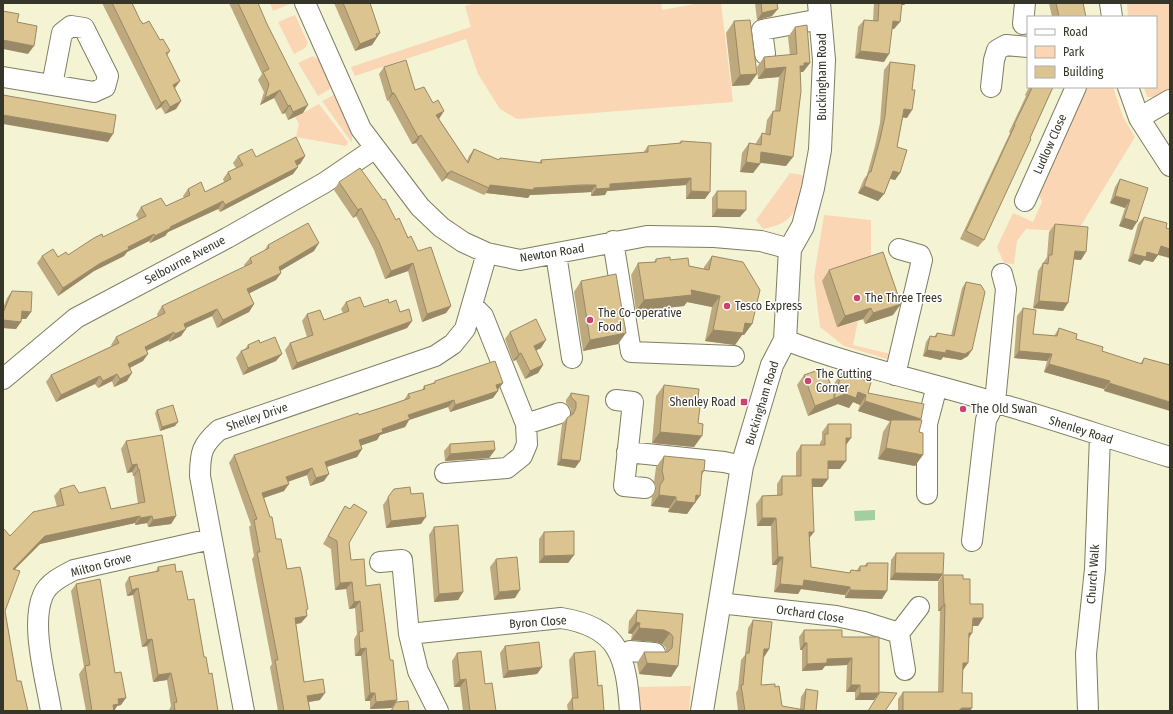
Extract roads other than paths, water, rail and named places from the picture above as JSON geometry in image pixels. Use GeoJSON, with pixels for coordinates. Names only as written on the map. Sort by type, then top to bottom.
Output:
{"type":"FeatureCollection","features":[{"type":"Feature","properties":{"kind":"main road","name":"Buckingham Road"},"geometry":{"type":"LineString","coordinates":[[702,711],[742,466],[772,365],[785,340],[790,249],[803,226],[813,188],[820,150],[824,60],[820,11]]}},
{"type":"Feature","properties":{"kind":"street","name":"Newton Road"},"geometry":{"type":"LineString","coordinates":[[306,3],[348,102],[361,129],[374,149],[420,208],[441,227],[464,242],[487,253],[520,260],[556,254],[613,241],[647,236],[714,237],[761,241],[790,249]]}},
{"type":"Feature","properties":{"kind":"street"},"geometry":{"type":"LineString","coordinates":[[1023,24],[1025,3]]}},
{"type":"Feature","properties":{"kind":"street"},"geometry":{"type":"LineString","coordinates":[[1110,3],[1112,16]]}},
{"type":"Feature","properties":{"kind":"street"},"geometry":{"type":"LineString","coordinates":[[765,54],[762,30],[820,11]]}},
{"type":"Feature","properties":{"kind":"street"},"geometry":{"type":"LineString","coordinates":[[991,87],[994,60],[997,50],[1006,46],[1027,47]]}},
{"type":"Feature","properties":{"kind":"street"},"geometry":{"type":"LineString","coordinates":[[3,77],[52,85]]}},
{"type":"Feature","properties":{"kind":"street","name":"Ludlow Close"},"geometry":{"type":"LineString","coordinates":[[1025,201],[1076,88]]}},
{"type":"Feature","properties":{"kind":"street"},"geometry":{"type":"LineString","coordinates":[[1128,88],[1139,118],[1170,166]]}},
{"type":"Feature","properties":{"kind":"street"},"geometry":{"type":"LineString","coordinates":[[1139,118],[1170,100]]}},
{"type":"Feature","properties":{"kind":"street","name":"Selbourne Avenue"},"geometry":{"type":"LineString","coordinates":[[3,379],[76,318],[227,238],[317,187],[374,149]]}},
{"type":"Feature","properties":{"kind":"street"},"geometry":{"type":"LineString","coordinates":[[613,241],[631,352],[734,356]]}},
{"type":"Feature","properties":{"kind":"street"},"geometry":{"type":"LineString","coordinates":[[895,375],[922,260],[920,255],[899,249]]}},
{"type":"Feature","properties":{"kind":"street","name":"Shelley Drive"},"geometry":{"type":"LineString","coordinates":[[244,711],[200,476],[200,459],[206,441],[220,430],[435,356],[453,344],[465,329],[473,306],[487,253]]}},
{"type":"Feature","properties":{"kind":"street"},"geometry":{"type":"LineString","coordinates":[[556,254],[572,358]]}},
{"type":"Feature","properties":{"kind":"street"},"geometry":{"type":"LineString","coordinates":[[972,541],[986,420],[995,402],[1006,288],[1002,274]]}},
{"type":"Feature","properties":{"kind":"street"},"geometry":{"type":"LineString","coordinates":[[445,473],[507,468],[522,456],[527,444],[526,424],[483,316],[473,306]]}},
{"type":"Feature","properties":{"kind":"street","name":"Shenley Road"},"geometry":{"type":"LineString","coordinates":[[785,340],[895,375],[995,402],[1100,436],[1170,456]]}},
{"type":"Feature","properties":{"kind":"street"},"geometry":{"type":"LineString","coordinates":[[928,494],[927,424],[937,386]]}},
{"type":"Feature","properties":{"kind":"street"},"geometry":{"type":"LineString","coordinates":[[616,400],[633,402],[624,486],[645,488]]}},
{"type":"Feature","properties":{"kind":"street"},"geometry":{"type":"LineString","coordinates":[[526,424],[560,413]]}},
{"type":"Feature","properties":{"kind":"street","name":"Church Walk"},"geometry":{"type":"LineString","coordinates":[[1088,711],[1086,654],[1094,569],[1100,436]]}},
{"type":"Feature","properties":{"kind":"street"},"geometry":{"type":"LineString","coordinates":[[627,452],[724,462],[742,466]]}},
{"type":"Feature","properties":{"kind":"street","name":"Milton Grove"},"geometry":{"type":"LineString","coordinates":[[51,711],[38,632],[38,612],[43,594],[58,579],[74,570],[212,539]]}},
{"type":"Feature","properties":{"kind":"street"},"geometry":{"type":"LineString","coordinates":[[380,562],[402,560],[409,634],[418,671],[438,711]]}},
{"type":"Feature","properties":{"kind":"street","name":"Orchard Close"},"geometry":{"type":"LineString","coordinates":[[719,603],[836,616],[864,622],[899,633]]}},
{"type":"Feature","properties":{"kind":"street"},"geometry":{"type":"LineString","coordinates":[[905,670],[899,633],[919,607]]}},
{"type":"Feature","properties":{"kind":"street","name":"Byron Close"},"geometry":{"type":"LineString","coordinates":[[409,634],[561,618],[581,621],[598,628],[612,641],[622,657],[627,677],[630,711]]}},
{"type":"Feature","properties":{"kind":"street"},"geometry":{"type":"LineString","coordinates":[[622,657],[630,651],[655,653]]}},
{"type":"Feature","properties":{"kind":"place","name":"The Three Trees"},"geometry":{"type":"Point","coordinates":[857,298]}},
{"type":"Feature","properties":{"kind":"place","name":"Tesco Express"},"geometry":{"type":"Point","coordinates":[727,306]}},
{"type":"Feature","properties":{"kind":"place","name":"The Co-operative Food"},"geometry":{"type":"Point","coordinates":[590,320]}},
{"type":"Feature","properties":{"kind":"place","name":"The Cutting Corner"},"geometry":{"type":"Point","coordinates":[808,381]}},
{"type":"Feature","properties":{"kind":"place","name":"Shenley Road"},"geometry":{"type":"Point","coordinates":[744,402]}},
{"type":"Feature","properties":{"kind":"place","name":"The Old Swan"},"geometry":{"type":"Point","coordinates":[963,409]}}]}
